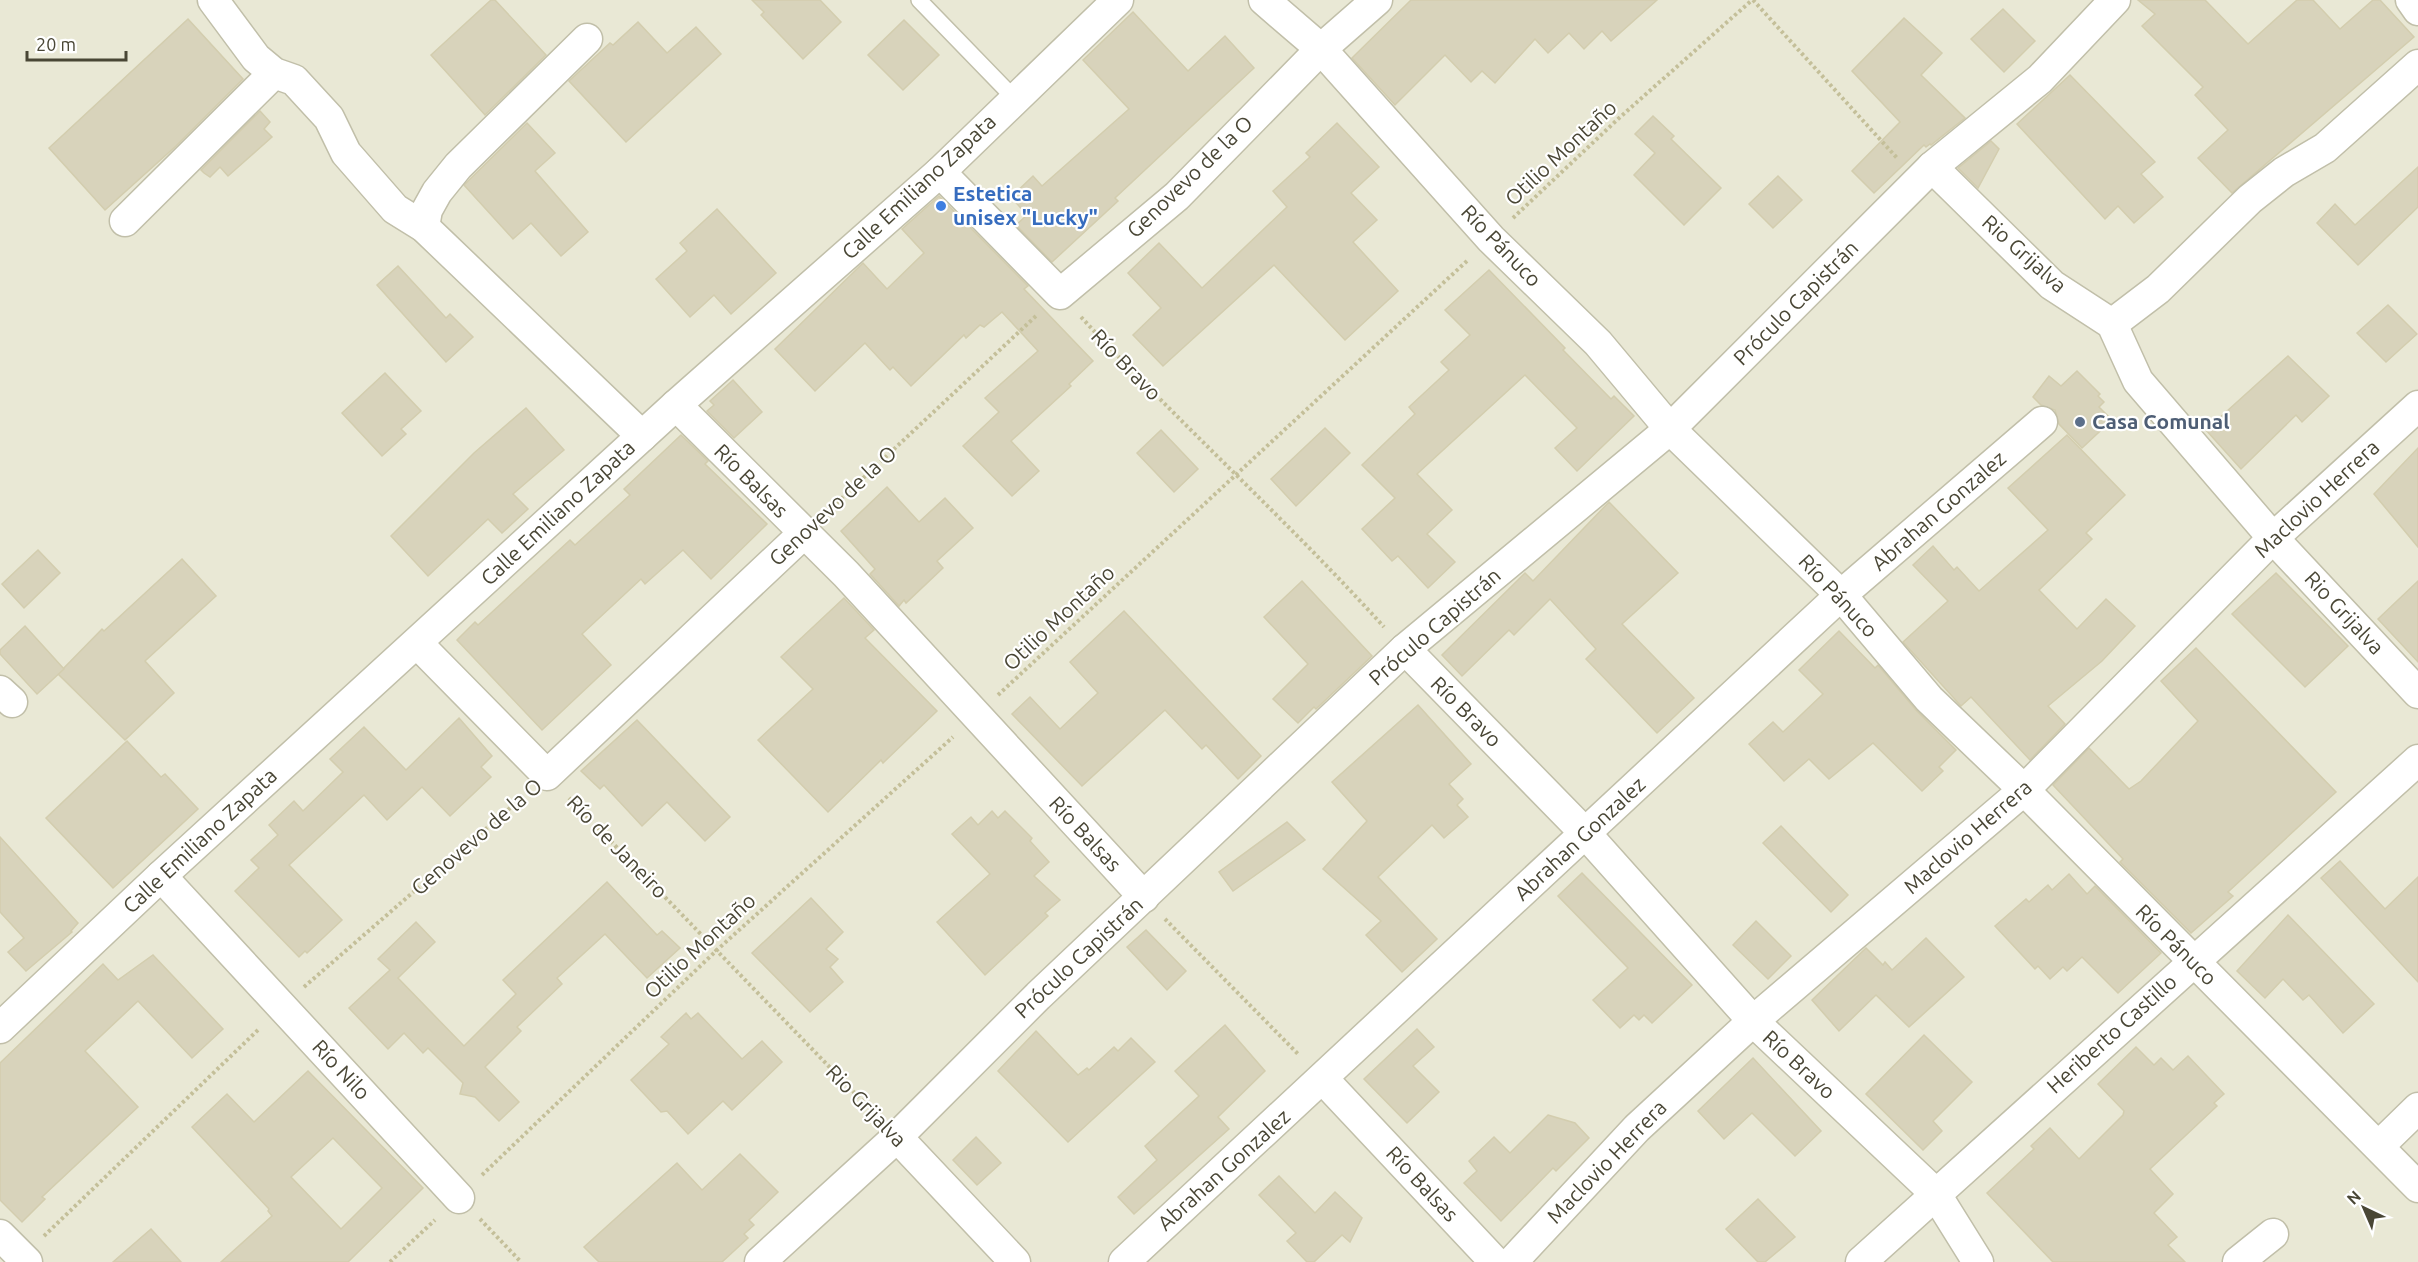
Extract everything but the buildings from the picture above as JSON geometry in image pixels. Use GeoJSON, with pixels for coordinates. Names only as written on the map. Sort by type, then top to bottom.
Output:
{"type":"FeatureCollection","features":[{"type":"Feature","properties":{"kind":"street"},"geometry":{"type":"LineString","coordinates":[[213,0],[256,58],[273,73],[294,80],[329,118],[346,153],[395,209],[424,227],[642,436]]}},
{"type":"Feature","properties":{"kind":"street","name":"Calle Emiliano Zapata"},"geometry":{"type":"LineString","coordinates":[[0,1028],[161,876],[676,405],[940,172],[1118,0]]}},
{"type":"Feature","properties":{"kind":"street","name":"Río Pánuco"},"geometry":{"type":"LineString","coordinates":[[1264,0],[1321,48],[1491,239],[1598,343],[1670,429],[1841,595],[1929,699],[2024,790],[2192,962],[2418,1186]]}},
{"type":"Feature","properties":{"kind":"street","name":"Genovevo de la O"},"geometry":{"type":"LineString","coordinates":[[1060,294],[1177,196],[1321,48],[1377,0]]}},
{"type":"Feature","properties":{"kind":"street","name":"Próculo Capistrán"},"geometry":{"type":"LineString","coordinates":[[760,1262],[897,1137],[1038,996],[1405,649],[1670,429],[1925,174],[2040,79],[2115,0]]}},
{"type":"Feature","properties":{"kind":"street"},"geometry":{"type":"LineString","coordinates":[[2410,0],[2418,10]]}},
{"type":"Feature","properties":{"kind":"street"},"geometry":{"type":"LineString","coordinates":[[424,227],[427,210],[437,192],[458,166],[587,39]]}},
{"type":"Feature","properties":{"kind":"street"},"geometry":{"type":"LineString","coordinates":[[2112,324],[2158,290],[2250,199],[2284,172],[2325,148],[2418,65]]}},
{"type":"Feature","properties":{"kind":"street"},"geometry":{"type":"LineString","coordinates":[[125,221],[273,73]]}},
{"type":"Feature","properties":{"kind":"street"},"geometry":{"type":"LineString","coordinates":[[940,172],[1060,294]]}},
{"type":"Feature","properties":{"kind":"street","name":"Rio Grijalva"},"geometry":{"type":"LineString","coordinates":[[1925,174],[2052,285],[2112,324],[2138,381],[2273,538],[2418,693]]}},
{"type":"Feature","properties":{"kind":"street","name":"Río Balsas"},"geometry":{"type":"LineString","coordinates":[[676,405],[803,534],[846,574],[1144,897]]}},
{"type":"Feature","properties":{"kind":"street","name":"Maclovio Herrera"},"geometry":{"type":"LineString","coordinates":[[1512,1262],[1637,1128],[1753,1021],[2024,790],[2273,538],[2418,406]]}},
{"type":"Feature","properties":{"kind":"street","name":"Abrahan Gonzalez"},"geometry":{"type":"LineString","coordinates":[[1124,1262],[1323,1080],[1841,595],[2042,422]]}},
{"type":"Feature","properties":{"kind":"street","name":"Genovevo de la O"},"geometry":{"type":"LineString","coordinates":[[547,776],[803,534]]}},
{"type":"Feature","properties":{"kind":"street"},"geometry":{"type":"LineString","coordinates":[[417,643],[547,776]]}},
{"type":"Feature","properties":{"kind":"street","name":"Río Bravo"},"geometry":{"type":"LineString","coordinates":[[1405,649],[1586,834],[1753,1021],[1935,1193],[1978,1262]]}},
{"type":"Feature","properties":{"kind":"street","name":"Heriberto Castillo"},"geometry":{"type":"LineString","coordinates":[[1861,1262],[2418,760]]}},
{"type":"Feature","properties":{"kind":"street","name":"Río Nilo"},"geometry":{"type":"LineString","coordinates":[[161,876],[459,1198]]}},
{"type":"Feature","properties":{"kind":"street","name":"Río Balsas"},"geometry":{"type":"LineString","coordinates":[[1323,1080],[1495,1262]]}},
{"type":"Feature","properties":{"kind":"street"},"geometry":{"type":"LineString","coordinates":[[2379,1146],[2418,1108]]}},
{"type":"Feature","properties":{"kind":"street","name":"Rio Grijalva"},"geometry":{"type":"LineString","coordinates":[[897,1137],[1015,1262]]}},
{"type":"Feature","properties":{"kind":"street"},"geometry":{"type":"LineString","coordinates":[[2238,1262],[2272,1234]]}},
{"type":"Feature","properties":{"kind":"street"},"geometry":{"type":"LineString","coordinates":[[0,1235],[24,1260]]}},
{"type":"Feature","properties":{"kind":"lane"},"geometry":{"type":"LineString","coordinates":[[919,0],[1015,99]]}},
{"type":"Feature","properties":{"kind":"path"},"geometry":{"type":"LineString","coordinates":[[1753,0],[1925,174]]}},
{"type":"Feature","properties":{"kind":"path","name":"Otilio Montaño"},"geometry":{"type":"LineString","coordinates":[[390,1262],[717,950],[976,716],[1618,119],[1753,0]]}},
{"type":"Feature","properties":{"kind":"path","name":"Río Bravo"},"geometry":{"type":"LineString","coordinates":[[1060,294],[1148,389],[1323,560],[1405,649]]}},
{"type":"Feature","properties":{"kind":"path","name":"Genovevo de la O"},"geometry":{"type":"LineString","coordinates":[[803,534],[1060,294]]}},
{"type":"Feature","properties":{"kind":"path","name":"Genovevo de la O"},"geometry":{"type":"LineString","coordinates":[[24,1260],[282,1006],[547,776]]}},
{"type":"Feature","properties":{"kind":"path","name":"Río de Janeiro"},"geometry":{"type":"LineString","coordinates":[[547,776],[717,950]]}},
{"type":"Feature","properties":{"kind":"path"},"geometry":{"type":"LineString","coordinates":[[1144,897],[1323,1080]]}},
{"type":"Feature","properties":{"kind":"path","name":"Rio Grijalva"},"geometry":{"type":"LineString","coordinates":[[717,950],[897,1137]]}},
{"type":"Feature","properties":{"kind":"path"},"geometry":{"type":"LineString","coordinates":[[459,1198],[521,1262]]}},
{"type":"Feature","properties":{"kind":"shaded area"},"geometry":{"type":"Polygon","coordinates":[[[0,0],[2418,0],[2418,1262],[0,1262],[0,0]]]}},
{"type":"Feature","properties":{"kind":"place","name":"Estetica unisex \"Lucky\""},"geometry":{"type":"Point","coordinates":[941,206]}},
{"type":"Feature","properties":{"kind":"place","name":"Casa Comunal"},"geometry":{"type":"Point","coordinates":[2080,422]}}]}
